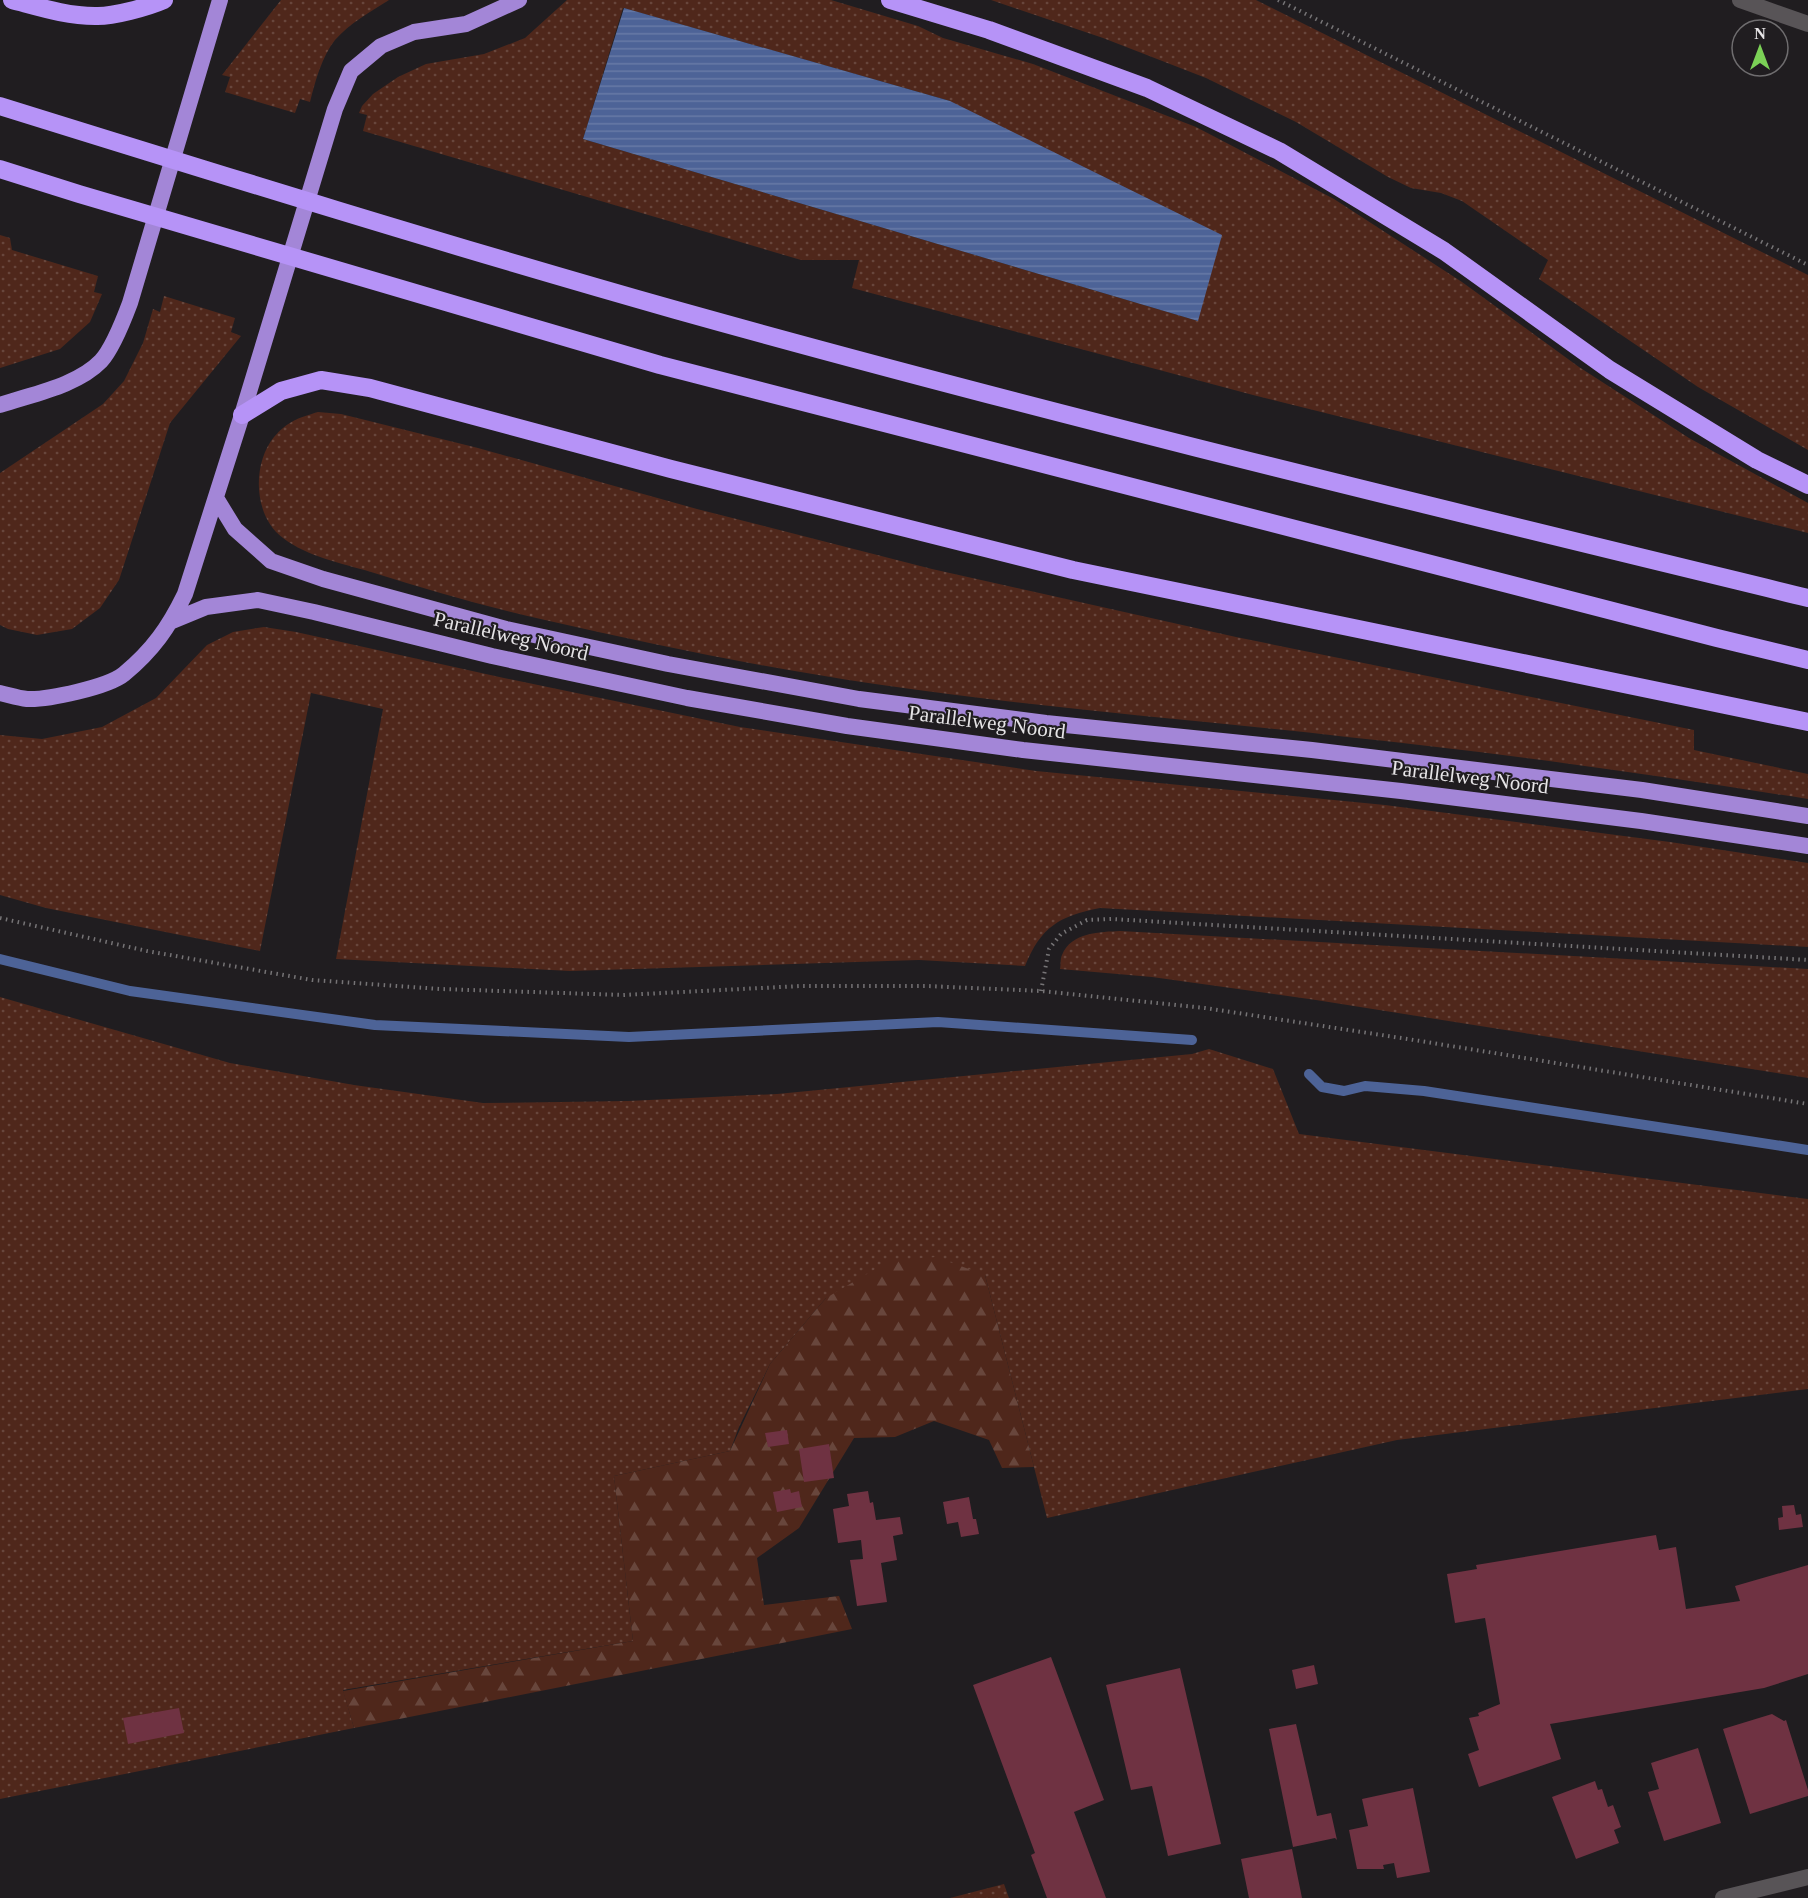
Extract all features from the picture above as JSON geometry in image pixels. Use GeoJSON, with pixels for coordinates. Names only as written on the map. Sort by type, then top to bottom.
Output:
{"type":"FeatureCollection","features":[{"type":"Feature","properties":{"kind":"highway"},"geometry":{"type":"LineString","coordinates":[[12,0],[45,9],[97,16],[149,7],[164,0]]}},
{"type":"Feature","properties":{"kind":"highway"},"geometry":{"type":"LineString","coordinates":[[0,405],[70,383],[101,360],[121,326],[130,303],[220,0]]}},
{"type":"Feature","properties":{"kind":"highway"},"geometry":{"type":"LineString","coordinates":[[0,693],[27,699],[79,693],[122,676],[160,639],[185,594],[335,109],[351,71],[381,46],[414,32],[466,24],[519,0]]}},
{"type":"Feature","properties":{"kind":"highway"},"geometry":{"type":"LineString","coordinates":[[890,0],[988,30],[1147,88],[1279,151],[1444,251],[1610,370],[1757,460],[1808,485]]}},
{"type":"Feature","properties":{"kind":"highway"},"geometry":{"type":"LineString","coordinates":[[0,106],[294,198],[676,310],[1043,409],[1391,497],[1808,598]]}},
{"type":"Feature","properties":{"kind":"highway"},"geometry":{"type":"LineString","coordinates":[[0,169],[660,364],[1808,660]]}},
{"type":"Feature","properties":{"kind":"highway"},"geometry":{"type":"LineString","coordinates":[[242,415],[281,391],[321,380],[370,388],[683,472],[1073,570],[1808,722]]}},
{"type":"Feature","properties":{"kind":"highway","name":"Parallelweg Noord"},"geometry":{"type":"LineString","coordinates":[[216,498],[235,529],[272,561],[323,579],[506,629],[668,664],[859,699],[1046,723],[1312,750],[1630,789],[1808,816]]}},
{"type":"Feature","properties":{"kind":"highway","name":"Parallelweg Noord"},"geometry":{"type":"LineString","coordinates":[[172,621],[207,607],[258,600],[492,656],[675,696],[847,726],[1023,750],[1412,792],[1641,821],[1808,846]]}},
{"type":"Feature","properties":{"kind":"street"},"geometry":{"type":"LineString","coordinates":[[1740,0],[1808,24]]}},
{"type":"Feature","properties":{"kind":"street"},"geometry":{"type":"LineString","coordinates":[[1723,1898],[1808,1877]]}},
{"type":"Feature","properties":{"kind":"path"},"geometry":{"type":"LineString","coordinates":[[1278,0],[1808,265]]}},
{"type":"Feature","properties":{"kind":"path"},"geometry":{"type":"LineString","coordinates":[[0,918],[147,951],[335,982],[440,989],[623,995],[801,986],[927,986],[1041,991],[1205,1008],[1808,1104]]}},
{"type":"Feature","properties":{"kind":"path"},"geometry":{"type":"LineString","coordinates":[[1041,991],[1049,949],[1061,934],[1087,920],[1112,919],[1808,960]]}},
{"type":"Feature","properties":{"kind":"green space"},"geometry":{"type":"Polygon","coordinates":[[[281,0],[389,0],[354,23],[330,46],[310,102],[300,99],[295,113],[225,92],[230,77],[222,75],[281,0]]]}},
{"type":"Feature","properties":{"kind":"green space"},"geometry":{"type":"Polygon","coordinates":[[[567,0],[831,0],[918,26],[943,38],[1033,64],[1196,127],[1334,199],[1462,282],[1579,367],[1689,438],[1808,503],[1808,533],[1253,395],[852,288],[859,260],[801,260],[363,131],[367,115],[359,113],[362,106],[373,94],[398,77],[426,64],[484,54],[525,38],[567,0]],[[623,8],[583,139],[1198,321],[950,101],[623,8]]]}},
{"type":"Feature","properties":{"kind":"green space"},"geometry":{"type":"Polygon","coordinates":[[[991,0],[1256,0],[1808,275],[1808,450],[1698,387],[1539,279],[1548,260],[1462,201],[1441,193],[1411,188],[1388,177],[1296,122],[1206,78],[1103,38],[991,0]]]}},
{"type":"Feature","properties":{"kind":"green space"},"geometry":{"type":"Polygon","coordinates":[[[0,235],[10,238],[12,250],[98,276],[94,292],[102,294],[90,322],[60,349],[0,368],[0,235]]]}},
{"type":"Feature","properties":{"kind":"green space"},"geometry":{"type":"Polygon","coordinates":[[[164,296],[235,318],[231,332],[241,336],[170,423],[119,580],[100,608],[72,629],[37,635],[8,629],[0,625],[0,473],[103,404],[124,381],[143,343],[153,309],[160,312],[164,296]]]}},
{"type":"Feature","properties":{"kind":"green space"},"geometry":{"type":"Polygon","coordinates":[[[318,412],[341,414],[478,448],[697,509],[932,569],[1236,637],[1694,730],[1694,750],[1808,774],[1808,799],[1462,750],[1052,706],[875,684],[710,655],[501,610],[325,559],[293,545],[273,528],[266,517],[259,489],[259,475],[267,448],[274,437],[289,424],[318,412]]]}},
{"type":"Feature","properties":{"kind":"green space"},"geometry":{"type":"Polygon","coordinates":[[[264,627],[740,727],[1036,771],[1385,805],[1670,842],[1808,863],[1808,947],[1100,908],[1073,915],[1053,925],[1038,942],[1025,966],[919,960],[570,971],[336,959],[383,709],[311,693],[260,951],[46,908],[0,895],[0,735],[42,739],[102,727],[156,698],[207,645],[233,632],[264,627]]]}},
{"type":"Feature","properties":{"kind":"green space"},"geometry":{"type":"Polygon","coordinates":[[[1120,931],[1808,969],[1808,1078],[1316,1000],[1152,977],[1060,969],[1062,955],[1072,942],[1087,935],[1120,931]]]}},
{"type":"Feature","properties":{"kind":"green space"},"geometry":{"type":"Polygon","coordinates":[[[0,997],[230,1063],[354,1085],[483,1103],[628,1101],[777,1094],[1192,1054],[1209,1049],[1273,1069],[1299,1134],[1808,1199],[1808,1389],[1397,1440],[1047,1518],[985,1275],[826,1298],[770,1364],[739,1427],[730,1451],[614,1476],[633,1641],[343,1690],[354,1728],[0,1799],[0,997]]]}},
{"type":"Feature","properties":{"kind":"green space"},"geometry":{"type":"Polygon","coordinates":[[[936,1257],[985,1275],[1034,1467],[1002,1468],[989,1440],[934,1421],[895,1437],[854,1438],[799,1528],[757,1558],[764,1605],[839,1596],[852,1629],[354,1728],[343,1691],[633,1641],[614,1476],[730,1451],[770,1364],[826,1298],[889,1261],[936,1257]]]}},
{"type":"Feature","properties":{"kind":"green space"},"geometry":{"type":"Polygon","coordinates":[[[1004,1884],[1009,1898],[950,1898],[1004,1884]]]}},
{"type":"Feature","properties":{"kind":"water"},"geometry":{"type":"Polygon","coordinates":[[[624,8],[950,101],[1222,235],[1198,321],[583,139],[624,8]]]}},
{"type":"Feature","properties":{"kind":"building"},"geometry":{"type":"Polygon","coordinates":[[[787,1430],[789,1444],[768,1447],[765,1433],[787,1430]]]}},
{"type":"Feature","properties":{"kind":"building"},"geometry":{"type":"Polygon","coordinates":[[[829,1444],[834,1478],[804,1482],[799,1449],[829,1444]]]}},
{"type":"Feature","properties":{"kind":"building"},"geometry":{"type":"Polygon","coordinates":[[[790,1489],[791,1493],[799,1491],[802,1507],[777,1512],[773,1492],[790,1489]]]}},
{"type":"Feature","properties":{"kind":"building"},"geometry":{"type":"Polygon","coordinates":[[[868,1491],[870,1503],[873,1502],[876,1520],[900,1517],[903,1534],[893,1536],[897,1560],[881,1563],[887,1602],[857,1606],[850,1560],[863,1559],[861,1540],[838,1543],[833,1509],[849,1506],[847,1494],[868,1491]]]}},
{"type":"Feature","properties":{"kind":"building"},"geometry":{"type":"Polygon","coordinates":[[[969,1497],[973,1519],[976,1519],[979,1534],[961,1537],[958,1522],[947,1524],[943,1502],[969,1497]]]}},
{"type":"Feature","properties":{"kind":"building"},"geometry":{"type":"Polygon","coordinates":[[[1794,1505],[1796,1515],[1801,1514],[1803,1527],[1779,1530],[1778,1518],[1783,1517],[1782,1506],[1794,1505]]]}},
{"type":"Feature","properties":{"kind":"building"},"geometry":{"type":"Polygon","coordinates":[[[1656,1535],[1659,1550],[1676,1547],[1686,1609],[1740,1601],[1735,1586],[1808,1565],[1808,1674],[1764,1688],[1550,1724],[1561,1759],[1479,1787],[1468,1754],[1479,1750],[1469,1718],[1479,1716],[1478,1713],[1500,1704],[1485,1618],[1455,1623],[1447,1574],[1477,1569],[1476,1565],[1656,1535]]]}},
{"type":"Feature","properties":{"kind":"building"},"geometry":{"type":"Polygon","coordinates":[[[1051,1657],[1104,1800],[1074,1812],[1106,1898],[1047,1898],[1031,1855],[1035,1853],[973,1685],[1051,1657]]]}},
{"type":"Feature","properties":{"kind":"building"},"geometry":{"type":"Polygon","coordinates":[[[1314,1665],[1318,1684],[1296,1689],[1292,1670],[1314,1665]]]}},
{"type":"Feature","properties":{"kind":"building"},"geometry":{"type":"Polygon","coordinates":[[[1180,1668],[1221,1844],[1168,1856],[1152,1786],[1131,1790],[1106,1685],[1180,1668]]]}},
{"type":"Feature","properties":{"kind":"building"},"geometry":{"type":"Polygon","coordinates":[[[179,1708],[184,1733],[128,1744],[123,1718],[179,1708]]]}},
{"type":"Feature","properties":{"kind":"building"},"geometry":{"type":"Polygon","coordinates":[[[1772,1714],[1786,1720],[1808,1796],[1750,1814],[1723,1729],[1772,1714]]]}},
{"type":"Feature","properties":{"kind":"building"},"geometry":{"type":"Polygon","coordinates":[[[1296,1724],[1317,1816],[1331,1813],[1337,1840],[1335,1838],[1293,1847],[1269,1729],[1296,1724]]]}},
{"type":"Feature","properties":{"kind":"building"},"geometry":{"type":"Polygon","coordinates":[[[1698,1748],[1721,1823],[1664,1841],[1648,1792],[1659,1789],[1651,1763],[1698,1748]]]}},
{"type":"Feature","properties":{"kind":"building"},"geometry":{"type":"Polygon","coordinates":[[[1595,1781],[1598,1790],[1602,1789],[1608,1807],[1613,1805],[1621,1827],[1614,1830],[1619,1843],[1576,1859],[1552,1797],[1595,1781]]]}},
{"type":"Feature","properties":{"kind":"building"},"geometry":{"type":"Polygon","coordinates":[[[1413,1788],[1430,1872],[1397,1878],[1394,1863],[1383,1865],[1384,1869],[1357,1869],[1349,1830],[1368,1826],[1362,1799],[1413,1788]]]}},
{"type":"Feature","properties":{"kind":"building"},"geometry":{"type":"Polygon","coordinates":[[[1292,1849],[1302,1898],[1249,1898],[1241,1859],[1292,1849]]]}},
{"type":"Feature","properties":{"kind":"waterway"},"geometry":{"type":"LineString","coordinates":[[0,959],[130,991],[375,1025],[629,1037],[938,1022],[1192,1040]]}},
{"type":"Feature","properties":{"kind":"waterway"},"geometry":{"type":"LineString","coordinates":[[1309,1074],[1322,1087],[1344,1091],[1365,1086],[1424,1091],[1808,1150]]}}]}
